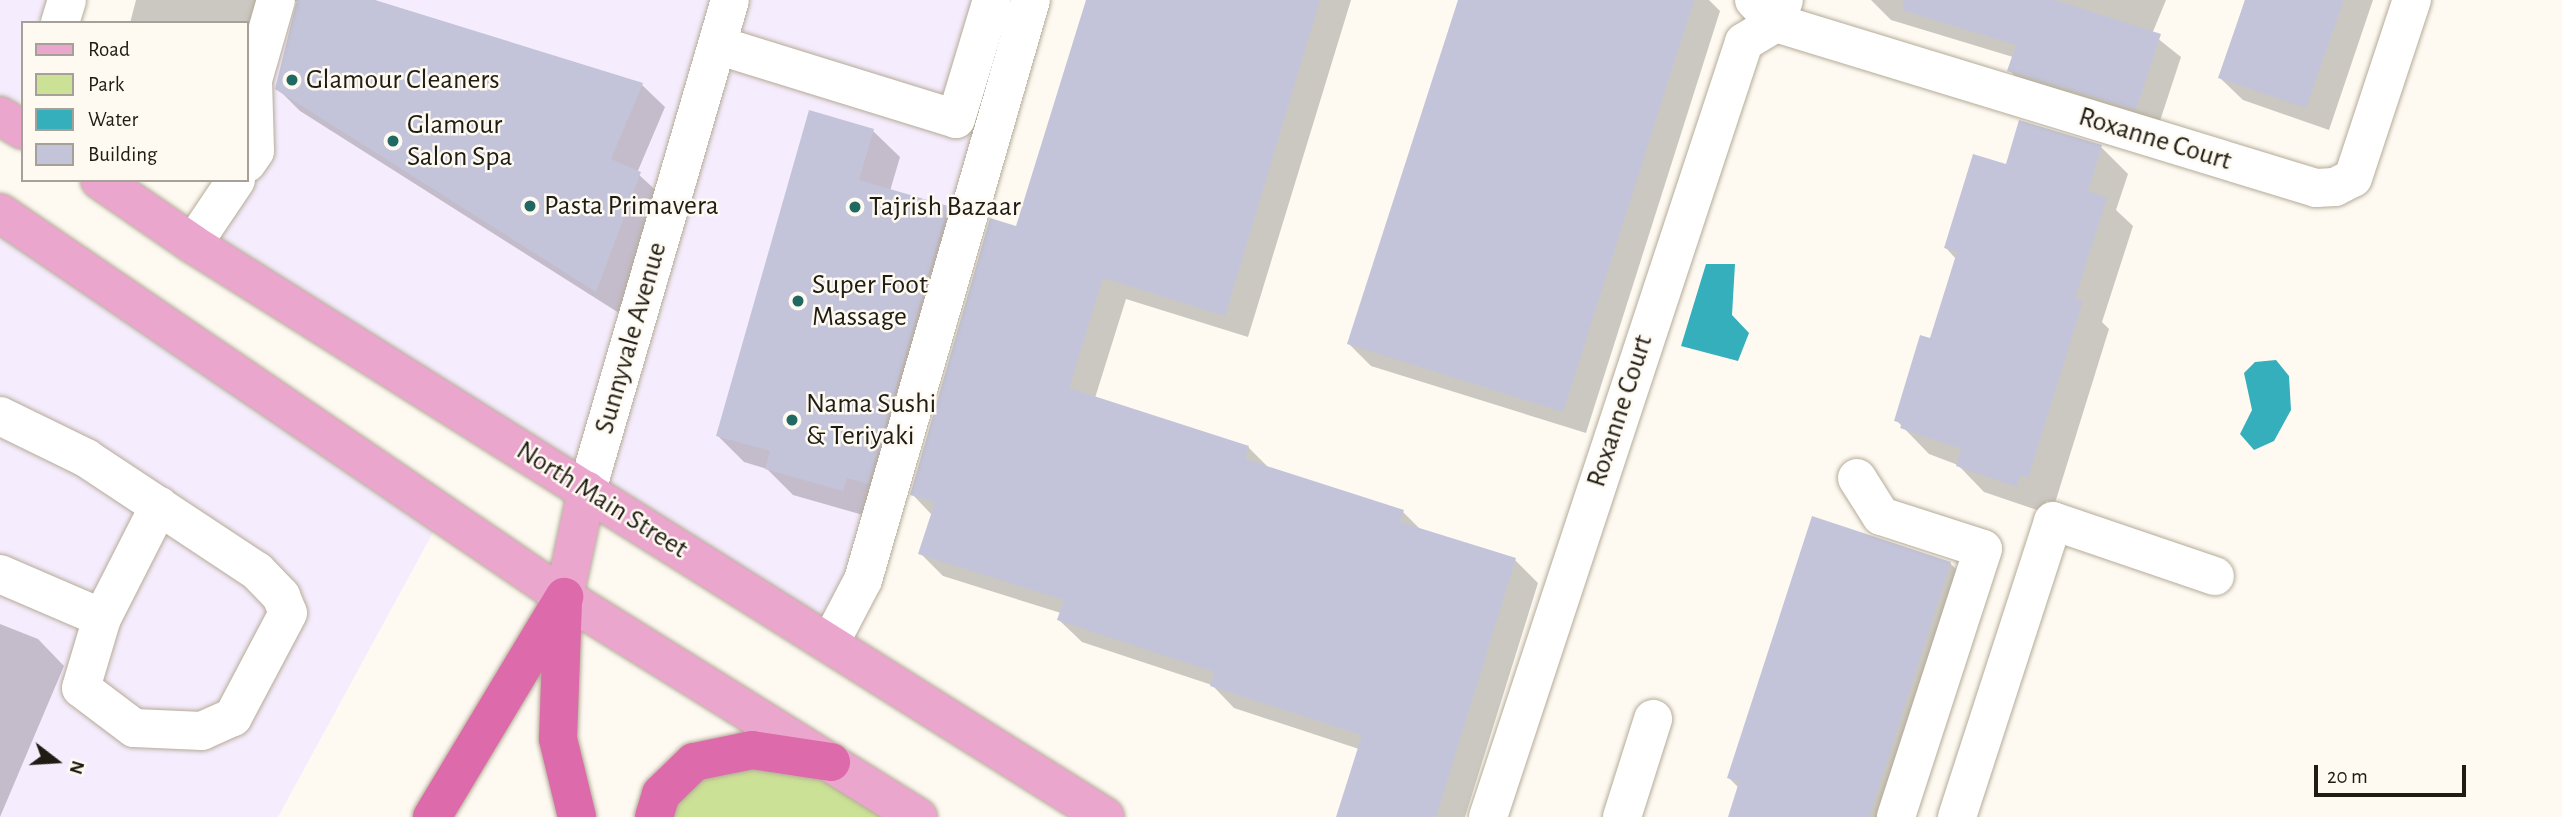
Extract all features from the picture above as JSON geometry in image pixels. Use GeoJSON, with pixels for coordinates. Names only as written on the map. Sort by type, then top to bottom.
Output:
{"type":"FeatureCollection","features":[{"type":"Feature","properties":{"kind":"highway"},"geometry":{"type":"LineString","coordinates":[[432,817],[564,597]]}},
{"type":"Feature","properties":{"kind":"highway"},"geometry":{"type":"LineString","coordinates":[[564,597],[558,739],[577,817]]}},
{"type":"Feature","properties":{"kind":"highway"},"geometry":{"type":"LineString","coordinates":[[654,817],[661,794],[694,762],[752,750],[831,762]]}},
{"type":"Feature","properties":{"kind":"main road"},"geometry":{"type":"LineString","coordinates":[[0,116],[21,129]]}},
{"type":"Feature","properties":{"kind":"main road","name":"North Main Street"},"geometry":{"type":"LineString","coordinates":[[103,182],[193,244],[1105,817]]}},
{"type":"Feature","properties":{"kind":"main road"},"geometry":{"type":"LineString","coordinates":[[0,213],[564,597],[918,817]]}},
{"type":"Feature","properties":{"kind":"main road","name":"Sunnyvale Avenue"},"geometry":{"type":"LineString","coordinates":[[564,597],[587,490]]}},
{"type":"Feature","properties":{"kind":"street"},"geometry":{"type":"LineString","coordinates":[[61,21],[67,0]]}},
{"type":"Feature","properties":{"kind":"street"},"geometry":{"type":"LineString","coordinates":[[248,162],[255,151],[253,80],[276,0]]}},
{"type":"Feature","properties":{"kind":"street","name":"Sunnyvale Avenue"},"geometry":{"type":"LineString","coordinates":[[587,490],[730,0]]}},
{"type":"Feature","properties":{"kind":"street"},"geometry":{"type":"LineString","coordinates":[[717,45],[956,119],[992,0]]}},
{"type":"Feature","properties":{"kind":"street"},"geometry":{"type":"LineString","coordinates":[[830,643],[863,580],[1031,0]]}},
{"type":"Feature","properties":{"kind":"street","name":"Roxanne Court"},"geometry":{"type":"LineString","coordinates":[[1488,817],[1730,72],[1744,42],[1771,8],[2325,188],[2353,178],[2412,0]]}},
{"type":"Feature","properties":{"kind":"street"},"geometry":{"type":"LineString","coordinates":[[193,244],[235,182]]}},
{"type":"Feature","properties":{"kind":"street"},"geometry":{"type":"LineString","coordinates":[[0,416],[86,458],[159,506],[257,571],[281,596],[288,614],[233,717],[202,731],[134,727],[81,688],[102,618],[159,506]]}},
{"type":"Feature","properties":{"kind":"street"},"geometry":{"type":"LineString","coordinates":[[1857,478],[1881,516],[1983,549],[1896,817]]}},
{"type":"Feature","properties":{"kind":"street"},"geometry":{"type":"LineString","coordinates":[[1957,817],[2053,521],[2215,576]]}},
{"type":"Feature","properties":{"kind":"street"},"geometry":{"type":"LineString","coordinates":[[0,574],[102,618]]}},
{"type":"Feature","properties":{"kind":"street"},"geometry":{"type":"LineString","coordinates":[[1622,817],[1653,719]]}},
{"type":"Feature","properties":{"kind":"shaded area"},"geometry":{"type":"Polygon","coordinates":[[[0,0],[47,0],[42,21],[21,21],[21,99],[14,125],[0,116],[0,0]]]}},
{"type":"Feature","properties":{"kind":"shaded area"},"geometry":{"type":"Polygon","coordinates":[[[261,0],[1031,0],[830,643],[193,244],[210,182],[248,182],[261,0]]]}},
{"type":"Feature","properties":{"kind":"shaded area"},"geometry":{"type":"Polygon","coordinates":[[[0,213],[442,516],[278,817],[0,817],[0,213]]]}},
{"type":"Feature","properties":{"kind":"green space"},"geometry":{"type":"Polygon","coordinates":[[[752,750],[916,817],[654,817],[661,794],[752,750]]]}},
{"type":"Feature","properties":{"kind":"water"},"geometry":{"type":"Polygon","coordinates":[[[1706,264],[1735,264],[1732,315],[1749,333],[1738,361],[1681,346],[1706,264]]]}},
{"type":"Feature","properties":{"kind":"water"},"geometry":{"type":"Polygon","coordinates":[[[2276,360],[2289,376],[2291,410],[2274,441],[2254,450],[2240,434],[2252,410],[2244,373],[2255,362],[2276,360]]]}},
{"type":"Feature","properties":{"kind":"building"},"geometry":{"type":"Polygon","coordinates":[[[297,0],[375,0],[643,83],[611,159],[641,172],[596,292],[275,89],[297,0]]]}},
{"type":"Feature","properties":{"kind":"building"},"geometry":{"type":"Polygon","coordinates":[[[1086,0],[1320,0],[1225,316],[1103,278],[1069,388],[1249,446],[1245,459],[1404,510],[1400,522],[1516,558],[1436,817],[1336,817],[1362,735],[1210,686],[1214,672],[1057,620],[1064,600],[918,554],[935,502],[910,495],[990,218],[1016,226],[1086,0]]]}},
{"type":"Feature","properties":{"kind":"building"},"geometry":{"type":"Polygon","coordinates":[[[1458,0],[1694,0],[1563,412],[1347,344],[1458,0]]]}},
{"type":"Feature","properties":{"kind":"building"},"geometry":{"type":"Polygon","coordinates":[[[1904,0],[2055,0],[2161,34],[2136,110],[2007,71],[2016,45],[1902,10],[1904,0]]]}},
{"type":"Feature","properties":{"kind":"building"},"geometry":{"type":"Polygon","coordinates":[[[2245,0],[2344,0],[2306,108],[2218,78],[2245,0]]]}},
{"type":"Feature","properties":{"kind":"building"},"geometry":{"type":"Polygon","coordinates":[[[809,110],[874,129],[859,180],[948,206],[868,484],[847,478],[843,491],[765,469],[770,451],[716,436],[809,110]]]}},
{"type":"Feature","properties":{"kind":"building"},"geometry":{"type":"Polygon","coordinates":[[[2019,120],[2102,145],[2088,191],[2107,198],[2075,298],[2083,301],[2028,478],[2020,475],[2017,487],[1956,466],[1961,449],[1900,428],[1902,423],[1894,421],[1920,335],[1930,338],[1957,252],[1944,248],[1973,154],[2006,164],[2019,120]]]}},
{"type":"Feature","properties":{"kind":"building"},"geometry":{"type":"Polygon","coordinates":[[[1812,516],[1951,562],[1869,817],[1728,817],[1739,782],[1727,778],[1812,516]]]}},
{"type":"Feature","properties":{"kind":"place","name":"Glamour Cleaners"},"geometry":{"type":"Point","coordinates":[292,80]}},
{"type":"Feature","properties":{"kind":"place","name":"Glamour Salon Spa"},"geometry":{"type":"Point","coordinates":[393,141]}},
{"type":"Feature","properties":{"kind":"place","name":"Pasta Primavera"},"geometry":{"type":"Point","coordinates":[530,206]}},
{"type":"Feature","properties":{"kind":"place","name":"Tajrish Bazaar"},"geometry":{"type":"Point","coordinates":[855,207]}},
{"type":"Feature","properties":{"kind":"place","name":"Super Foot Massage"},"geometry":{"type":"Point","coordinates":[798,301]}},
{"type":"Feature","properties":{"kind":"place","name":"Nama Sushi & Teriyaki"},"geometry":{"type":"Point","coordinates":[792,420]}}]}
